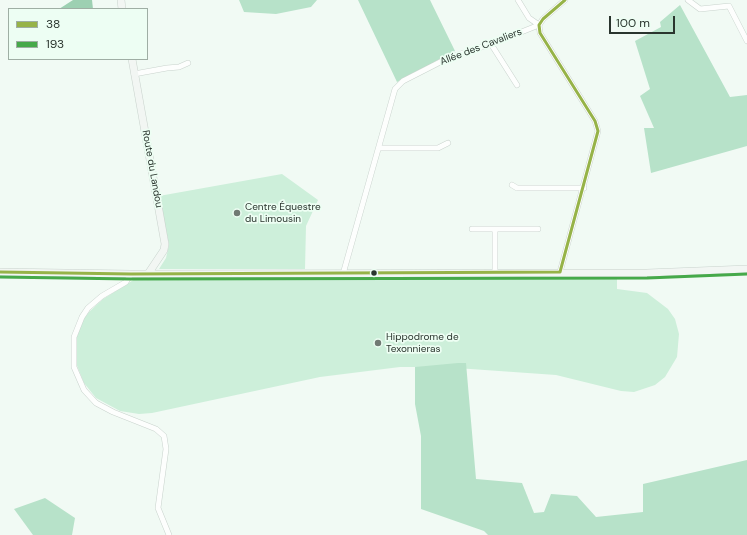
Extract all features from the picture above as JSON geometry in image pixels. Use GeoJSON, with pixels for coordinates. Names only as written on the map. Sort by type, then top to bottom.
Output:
{"type":"FeatureCollection","features":[{"type":"Feature","properties":{"kind":"main road","name":"Route du Landou"},"geometry":{"type":"LineString","coordinates":[[132,60],[165,244],[164,250],[148,274]]}},
{"type":"Feature","properties":{"kind":"main road"},"geometry":{"type":"LineString","coordinates":[[0,272],[131,274],[495,272],[647,273],[747,269]]}},
{"type":"Feature","properties":{"kind":"street"},"geometry":{"type":"LineString","coordinates":[[518,0],[530,18],[539,25]]}},
{"type":"Feature","properties":{"kind":"street"},"geometry":{"type":"LineString","coordinates":[[560,272],[584,188],[598,131],[595,120],[540,33],[539,25],[543,18],[566,0]]}},
{"type":"Feature","properties":{"kind":"street"},"geometry":{"type":"LineString","coordinates":[[688,0],[700,9],[729,6],[747,41]]}},
{"type":"Feature","properties":{"kind":"street","name":"Allée des Cavaliers"},"geometry":{"type":"LineString","coordinates":[[343,274],[395,89],[403,81],[448,58],[491,44],[539,25]]}},
{"type":"Feature","properties":{"kind":"street"},"geometry":{"type":"LineString","coordinates":[[491,44],[517,85]]}},
{"type":"Feature","properties":{"kind":"street"},"geometry":{"type":"LineString","coordinates":[[134,74],[167,68],[178,68],[188,62]]}},
{"type":"Feature","properties":{"kind":"street"},"geometry":{"type":"LineString","coordinates":[[379,148],[438,148],[448,142]]}},
{"type":"Feature","properties":{"kind":"street"},"geometry":{"type":"LineString","coordinates":[[512,185],[517,188],[584,188]]}},
{"type":"Feature","properties":{"kind":"street"},"geometry":{"type":"LineString","coordinates":[[472,229],[538,229]]}},
{"type":"Feature","properties":{"kind":"street"},"geometry":{"type":"LineString","coordinates":[[495,229],[495,272]]}},
{"type":"Feature","properties":{"kind":"street"},"geometry":{"type":"LineString","coordinates":[[131,274],[126,282],[102,296],[88,308],[82,317],[74,337],[74,367],[84,390],[96,402],[113,412],[156,429],[164,436],[166,449],[158,508],[169,535]]}},
{"type":"Feature","properties":{"kind":"shaded area"},"geometry":{"type":"Polygon","coordinates":[[[73,0],[92,0],[93,8],[61,8],[73,0]]]}},
{"type":"Feature","properties":{"kind":"shaded area"},"geometry":{"type":"Polygon","coordinates":[[[239,0],[317,0],[311,7],[276,14],[244,12],[239,0]]]}},
{"type":"Feature","properties":{"kind":"shaded area"},"geometry":{"type":"Polygon","coordinates":[[[358,0],[430,0],[455,51],[397,82],[358,0]]]}},
{"type":"Feature","properties":{"kind":"shaded area"},"geometry":{"type":"Polygon","coordinates":[[[680,5],[730,97],[747,95],[747,146],[651,173],[644,128],[654,128],[640,96],[650,89],[635,41],[661,27],[660,22],[680,5]]]}},
{"type":"Feature","properties":{"kind":"shaded area","name":"Centre Équestre du Limousin"},"geometry":{"type":"Polygon","coordinates":[[[282,174],[318,200],[306,226],[305,269],[159,269],[166,258],[169,245],[159,196],[282,174]]]}},
{"type":"Feature","properties":{"kind":"shaded area","name":"Hippodrome de Texonnieras"},"geometry":{"type":"Polygon","coordinates":[[[457,277],[617,278],[617,289],[647,293],[668,309],[675,319],[679,334],[677,357],[665,377],[655,385],[634,392],[621,391],[556,375],[442,367],[400,367],[320,377],[152,413],[139,414],[120,411],[96,398],[84,383],[76,363],[76,339],[83,320],[103,299],[135,279],[457,277]]]}},
{"type":"Feature","properties":{"kind":"shaded area"},"geometry":{"type":"Polygon","coordinates":[[[466,363],[476,479],[522,483],[534,513],[544,512],[551,494],[577,496],[596,517],[643,512],[643,484],[747,460],[747,535],[488,535],[484,531],[421,509],[421,436],[415,404],[415,367],[466,363]]]}},
{"type":"Feature","properties":{"kind":"shaded area"},"geometry":{"type":"Polygon","coordinates":[[[45,498],[75,518],[72,535],[33,535],[14,509],[45,498]]]}},
{"type":"Feature","properties":{"kind":"transit line","name":"38"},"geometry":{"type":"LineString","coordinates":[[560,272],[598,131],[595,121],[540,33],[539,25],[543,19],[565,0]]}},
{"type":"Feature","properties":{"kind":"transit line","name":"38"},"geometry":{"type":"LineString","coordinates":[[0,272],[131,274],[560,272]]}},
{"type":"Feature","properties":{"kind":"transit line","name":"193"},"geometry":{"type":"LineString","coordinates":[[0,277],[131,279],[647,278],[747,274]]}},
{"type":"Feature","properties":{"kind":"place","name":"Centre Équestre du Limousin"},"geometry":{"type":"Point","coordinates":[237,213]}},
{"type":"Feature","properties":{"kind":"place","name":"Hippodrome de Texonnieras"},"geometry":{"type":"Point","coordinates":[378,343]}}]}
